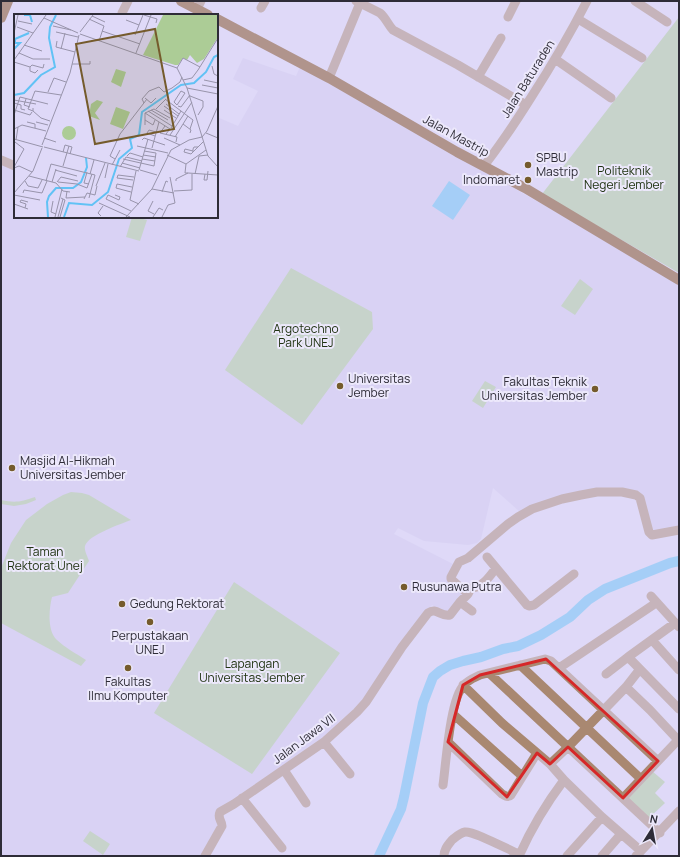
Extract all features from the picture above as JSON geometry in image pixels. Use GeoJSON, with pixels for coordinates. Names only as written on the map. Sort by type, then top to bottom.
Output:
{"type":"FeatureCollection","features":[{"type":"Feature","properties":{"kind":"main road"},"geometry":{"type":"LineString","coordinates":[[1,18],[8,1]]}},
{"type":"Feature","properties":{"kind":"main road"},"geometry":{"type":"LineString","coordinates":[[181,1],[199,5],[207,14]]}},
{"type":"Feature","properties":{"kind":"main road","name":"Jalan Mastrip"},"geometry":{"type":"LineString","coordinates":[[218,20],[329,78],[458,152],[525,188],[679,280]]}},
{"type":"Feature","properties":{"kind":"street"},"geometry":{"type":"LineString","coordinates":[[122,13],[128,1]]}},
{"type":"Feature","properties":{"kind":"street"},"geometry":{"type":"LineString","coordinates":[[508,17],[516,1]]}},
{"type":"Feature","properties":{"kind":"street","name":"Jalan Baturaden"},"geometry":{"type":"LineString","coordinates":[[484,166],[502,143],[556,59],[587,1]]}},
{"type":"Feature","properties":{"kind":"street"},"geometry":{"type":"LineString","coordinates":[[634,1],[667,22]]}},
{"type":"Feature","properties":{"kind":"street"},"geometry":{"type":"LineString","coordinates":[[329,78],[358,2],[383,15],[389,27],[393,30],[526,105]]}},
{"type":"Feature","properties":{"kind":"street"},"geometry":{"type":"LineString","coordinates":[[578,19],[642,58]]}},
{"type":"Feature","properties":{"kind":"street"},"geometry":{"type":"LineString","coordinates":[[478,77],[501,38]]}},
{"type":"Feature","properties":{"kind":"street"},"geometry":{"type":"LineString","coordinates":[[556,59],[611,98]]}},
{"type":"Feature","properties":{"kind":"street"},"geometry":{"type":"LineString","coordinates":[[1,160],[14,166]]}},
{"type":"Feature","properties":{"kind":"street"},"geometry":{"type":"LineString","coordinates":[[468,594],[451,579],[459,562],[468,558],[518,517],[562,499],[597,492],[622,492],[636,495],[640,498],[650,534],[652,535],[679,530]]}},
{"type":"Feature","properties":{"kind":"street"},"geometry":{"type":"LineString","coordinates":[[487,557],[529,606],[534,605],[574,574]]}},
{"type":"Feature","properties":{"kind":"street","name":"Jalan Jawa VII"},"geometry":{"type":"LineString","coordinates":[[205,856],[222,826],[219,819],[220,812],[324,742],[366,702],[402,647],[428,613],[431,611],[436,611],[444,615],[449,615],[468,594],[471,588],[476,588],[481,585],[496,568]]}},
{"type":"Feature","properties":{"kind":"street"},"geometry":{"type":"LineString","coordinates":[[559,668],[654,600],[677,625],[652,640],[606,674]]}},
{"type":"Feature","properties":{"kind":"street"},"geometry":{"type":"LineString","coordinates":[[460,602],[472,610]]}},
{"type":"Feature","properties":{"kind":"street"},"geometry":{"type":"LineString","coordinates":[[652,640],[679,670]]}},
{"type":"Feature","properties":{"kind":"street"},"geometry":{"type":"LineString","coordinates":[[628,657],[679,709]]}},
{"type":"Feature","properties":{"kind":"street"},"geometry":{"type":"LineString","coordinates":[[443,785],[453,714],[459,691],[463,685],[471,679],[490,673],[546,659],[551,661],[559,668],[658,761]]}},
{"type":"Feature","properties":{"kind":"street"},"geometry":{"type":"LineString","coordinates":[[520,665],[641,779]]}},
{"type":"Feature","properties":{"kind":"street"},"geometry":{"type":"LineString","coordinates":[[550,764],[626,687],[640,669]]}},
{"type":"Feature","properties":{"kind":"street"},"geometry":{"type":"LineString","coordinates":[[490,673],[660,833]]}},
{"type":"Feature","properties":{"kind":"street"},"geometry":{"type":"LineString","coordinates":[[463,685],[502,723],[550,764],[564,780],[621,834],[639,854],[679,811]]}},
{"type":"Feature","properties":{"kind":"street"},"geometry":{"type":"LineString","coordinates":[[623,798],[678,741],[650,710],[626,687]]}},
{"type":"Feature","properties":{"kind":"street"},"geometry":{"type":"LineString","coordinates":[[453,714],[522,776]]}},
{"type":"Feature","properties":{"kind":"street"},"geometry":{"type":"LineString","coordinates":[[324,742],[350,774]]}},
{"type":"Feature","properties":{"kind":"street"},"geometry":{"type":"LineString","coordinates":[[448,742],[502,794],[507,797],[510,796],[537,753]]}},
{"type":"Feature","properties":{"kind":"street"},"geometry":{"type":"LineString","coordinates":[[284,770],[306,803]]}},
{"type":"Feature","properties":{"kind":"street"},"geometry":{"type":"LineString","coordinates":[[444,856],[444,851],[450,842],[461,833],[467,832],[482,837],[519,855],[538,818],[564,780]]}},
{"type":"Feature","properties":{"kind":"street"},"geometry":{"type":"LineString","coordinates":[[242,798],[282,848]]}},
{"type":"Feature","properties":{"kind":"street"},"geometry":{"type":"LineString","coordinates":[[567,856],[602,817]]}},
{"type":"Feature","properties":{"kind":"street"},"geometry":{"type":"LineString","coordinates":[[602,856],[621,834]]}},
{"type":"Feature","properties":{"kind":"highlighted area"},"geometry":{"type":"Polygon","coordinates":[[[546,659],[658,761],[623,798],[568,747],[550,764],[537,753],[507,797],[448,742],[463,685],[480,675],[546,659]]]}},
{"type":"Feature","properties":{"kind":"shaded area","name":"Universitas Jember"},"geometry":{"type":"Polygon","coordinates":[[[243,58],[296,76],[300,67],[590,231],[679,284],[679,527],[653,533],[642,497],[622,490],[520,512],[493,488],[481,539],[477,543],[468,545],[424,541],[398,528],[394,534],[453,564],[448,579],[464,594],[445,614],[432,605],[402,643],[366,698],[314,745],[255,787],[219,808],[222,826],[202,856],[1,856],[1,162],[14,167],[14,218],[218,218],[218,117],[238,126],[258,91],[233,79],[243,58]]]}},
{"type":"Feature","properties":{"kind":"green space","name":"Politeknik Negeri Jember"},"geometry":{"type":"Polygon","coordinates":[[[679,17],[679,273],[542,194],[679,17]]]}},
{"type":"Feature","properties":{"kind":"green space"},"geometry":{"type":"Polygon","coordinates":[[[132,218],[147,220],[140,241],[126,237],[132,218]]]}},
{"type":"Feature","properties":{"kind":"green space","name":"Argotechno Park UNEJ"},"geometry":{"type":"Polygon","coordinates":[[[291,268],[372,312],[373,329],[302,425],[225,370],[291,268]]]}},
{"type":"Feature","properties":{"kind":"green space"},"geometry":{"type":"Polygon","coordinates":[[[580,279],[593,289],[575,315],[561,306],[580,279]]]}},
{"type":"Feature","properties":{"kind":"green space"},"geometry":{"type":"Polygon","coordinates":[[[485,381],[496,387],[483,408],[472,401],[485,381]]]}},
{"type":"Feature","properties":{"kind":"green space","name":"Taman Rektorat Unej"},"geometry":{"type":"Polygon","coordinates":[[[71,492],[89,495],[131,520],[105,530],[87,542],[85,548],[89,561],[68,593],[52,597],[50,608],[50,626],[54,636],[60,643],[86,660],[81,666],[1,623],[1,568],[11,543],[26,520],[47,504],[71,492]]]}},
{"type":"Feature","properties":{"kind":"green space"},"geometry":{"type":"Polygon","coordinates":[[[35,497],[36,500],[26,504],[14,506],[1,504],[1,500],[18,502],[35,497]]]}},
{"type":"Feature","properties":{"kind":"green space","name":"Lapangan Universitas Jember"},"geometry":{"type":"Polygon","coordinates":[[[234,582],[340,653],[252,774],[154,713],[234,582]]]}},
{"type":"Feature","properties":{"kind":"green space"},"geometry":{"type":"Polygon","coordinates":[[[652,771],[665,782],[655,793],[665,803],[649,818],[627,797],[652,771]]]}},
{"type":"Feature","properties":{"kind":"green space"},"geometry":{"type":"Polygon","coordinates":[[[90,831],[110,844],[103,855],[83,841],[90,831]]]}},
{"type":"Feature","properties":{"kind":"water"},"geometry":{"type":"Polygon","coordinates":[[[449,181],[470,195],[453,220],[432,206],[449,181]]]}},
{"type":"Feature","properties":{"kind":"waterway"},"geometry":{"type":"LineString","coordinates":[[379,856],[401,809],[423,703],[433,677],[450,665],[518,646],[541,635],[570,617],[588,600],[605,589],[670,563],[679,561]]}},
{"type":"Feature","properties":{"kind":"place","name":"SPBU Mastrip"},"geometry":{"type":"Point","coordinates":[528,165]}},
{"type":"Feature","properties":{"kind":"place","name":"Indomaret"},"geometry":{"type":"Point","coordinates":[528,180]}},
{"type":"Feature","properties":{"kind":"place","name":"Universitas Jember"},"geometry":{"type":"Point","coordinates":[340,386]}},
{"type":"Feature","properties":{"kind":"place","name":"Fakultas Teknik Universitas Jember"},"geometry":{"type":"Point","coordinates":[595,389]}},
{"type":"Feature","properties":{"kind":"place","name":"Masjid Al-Hikmah Universitas Jember"},"geometry":{"type":"Point","coordinates":[12,468]}},
{"type":"Feature","properties":{"kind":"place","name":"Rusunawa Putra"},"geometry":{"type":"Point","coordinates":[404,587]}},
{"type":"Feature","properties":{"kind":"place","name":"Gedung Rektorat"},"geometry":{"type":"Point","coordinates":[122,604]}},
{"type":"Feature","properties":{"kind":"place","name":"Perpustakaan UNEJ"},"geometry":{"type":"Point","coordinates":[150,622]}},
{"type":"Feature","properties":{"kind":"place","name":"Fakultas Ilmu Komputer"},"geometry":{"type":"Point","coordinates":[128,668]}}]}
